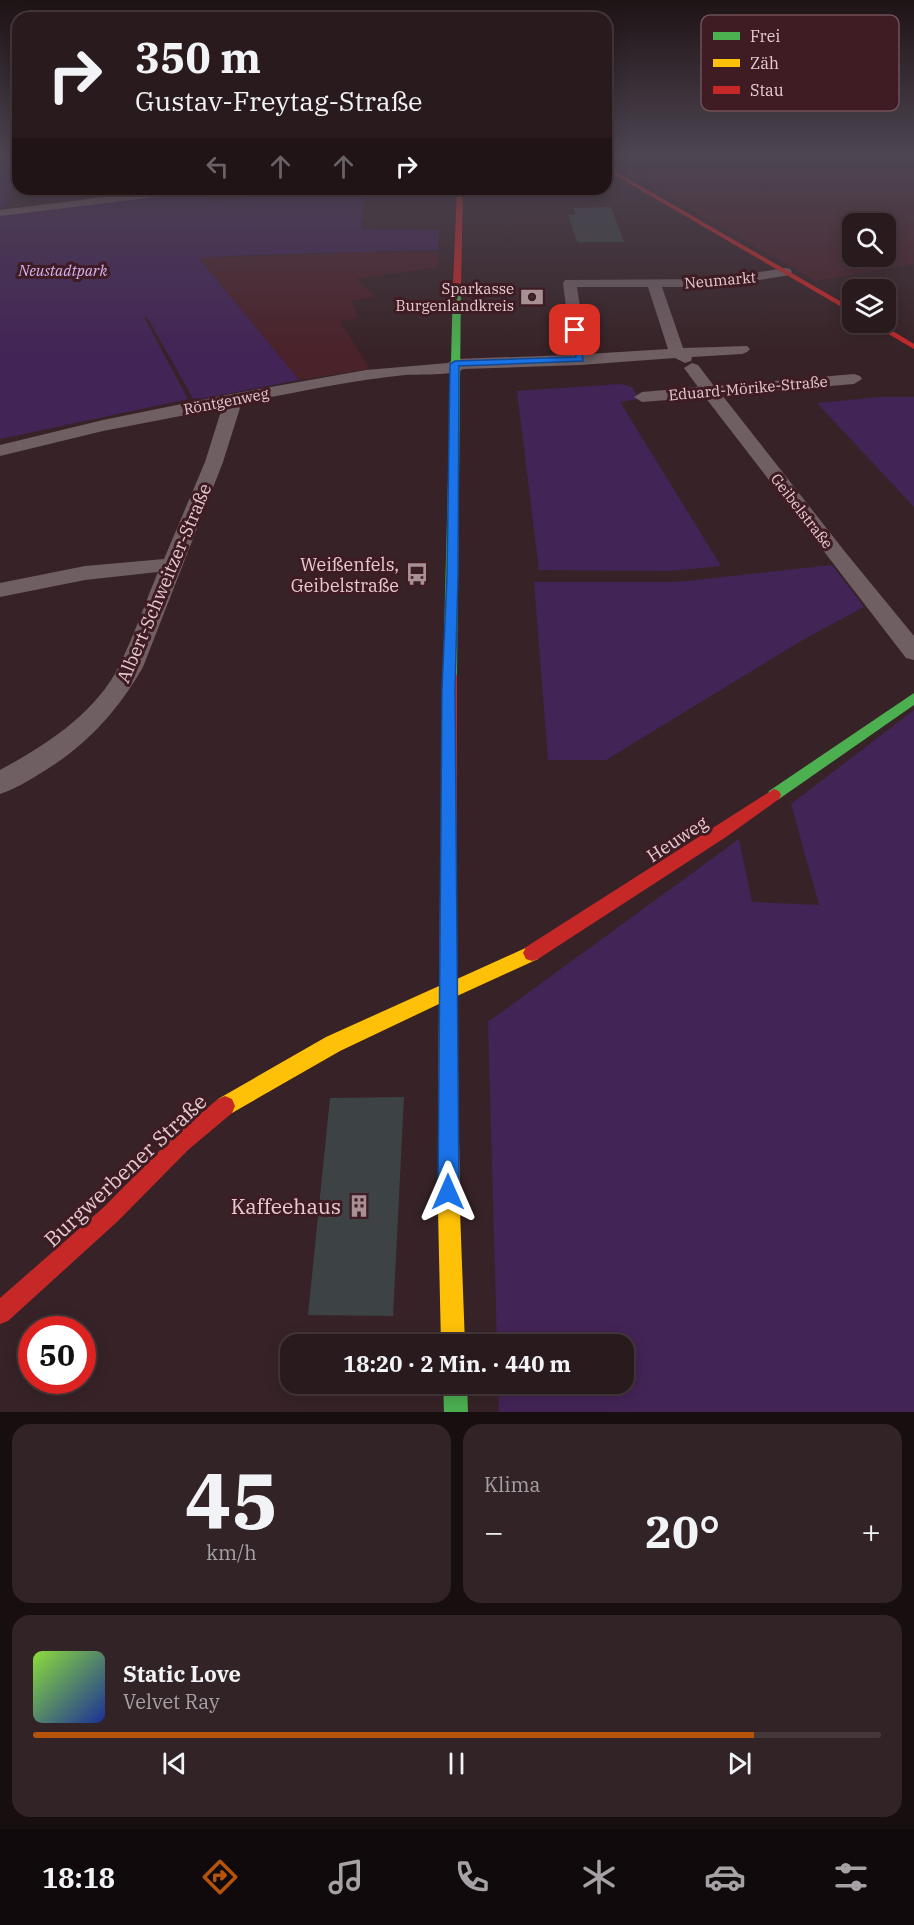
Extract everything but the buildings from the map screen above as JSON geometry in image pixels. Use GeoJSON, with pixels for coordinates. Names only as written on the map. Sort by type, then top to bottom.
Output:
{"type":"FeatureCollection","features":[{"type":"Feature","properties":{"kind":"main road"},"geometry":{"type":"LineString","coordinates":[[453,1334],[448,1238],[448,700],[459,220]]}},
{"type":"Feature","properties":{"kind":"main road"},"geometry":{"type":"LineString","coordinates":[[695,220],[842,305]]}},
{"type":"Feature","properties":{"kind":"main road"},"geometry":{"type":"LineString","coordinates":[[890,333],[914,347]]}},
{"type":"Feature","properties":{"kind":"main road","name":"Heuweg"},"geometry":{"type":"LineString","coordinates":[[448,991],[529,954],[576,925],[735,822],[914,698]]}},
{"type":"Feature","properties":{"kind":"main road","name":"Burgwerbener Straße"},"geometry":{"type":"LineString","coordinates":[[0,1313],[111,1214],[187,1137],[229,1103],[333,1044],[448,991]]}},
{"type":"Feature","properties":{"kind":"main road"},"geometry":{"type":"LineString","coordinates":[[455,1394],[456,1412]]}},
{"type":"Feature","properties":{"kind":"street","name":"Neumarkt"},"geometry":{"type":"LineString","coordinates":[[580,360],[570,283],[716,283],[784,272]]}},
{"type":"Feature","properties":{"kind":"street","name":"Neumarkt"},"geometry":{"type":"LineString","coordinates":[[654,284],[685,359]]}},
{"type":"Feature","properties":{"kind":"street","name":"Röntgenweg"},"geometry":{"type":"LineString","coordinates":[[0,451],[84,430],[226,400],[408,369],[580,360],[685,359],[742,349]]}},
{"type":"Feature","properties":{"kind":"street","name":"Geibelstraße"},"geometry":{"type":"LineString","coordinates":[[685,359],[914,652]]}},
{"type":"Feature","properties":{"kind":"street","name":"Eduard-Mörike-Straße"},"geometry":{"type":"LineString","coordinates":[[642,397],[854,380]]}},
{"type":"Feature","properties":{"kind":"street","name":"Albert-Schweitzer-Straße"},"geometry":{"type":"LineString","coordinates":[[0,783],[63,746],[93,723],[119,690],[131,667],[214,462],[231,408],[226,400]]}},
{"type":"Feature","properties":{"kind":"street"},"geometry":{"type":"LineString","coordinates":[[0,590],[60,577],[172,565]]}},
{"type":"Feature","properties":{"kind":"shaded area"},"geometry":{"type":"Polygon","coordinates":[[[709,220],[842,220],[842,267],[896,267],[896,220],[914,220],[914,264],[816,281],[709,220]]]}},
{"type":"Feature","properties":{"kind":"shaded area"},"geometry":{"type":"Polygon","coordinates":[[[438,252],[438,267],[357,279],[375,297],[352,301],[357,318],[340,321],[370,369],[299,380],[199,258],[438,252]]]}},
{"type":"Feature","properties":{"kind":"green space","name":"Neustadtpark"},"geometry":{"type":"Polygon","coordinates":[[[0,220],[362,220],[361,229],[439,230],[438,250],[199,258],[299,380],[194,400],[147,317],[144,317],[188,399],[0,439],[0,220]]]}},
{"type":"Feature","properties":{"kind":"green space"},"geometry":{"type":"Polygon","coordinates":[[[621,384],[632,387],[639,399],[620,402],[721,566],[670,571],[539,570],[517,391],[621,384]]]}},
{"type":"Feature","properties":{"kind":"green space"},"geometry":{"type":"Polygon","coordinates":[[[879,397],[914,397],[914,507],[817,403],[879,397]]]}},
{"type":"Feature","properties":{"kind":"green space"},"geometry":{"type":"Polygon","coordinates":[[[832,565],[864,607],[806,638],[606,760],[548,760],[534,582],[678,582],[832,565]]]}},
{"type":"Feature","properties":{"kind":"green space"},"geometry":{"type":"Polygon","coordinates":[[[914,710],[914,1412],[499,1412],[498,1394],[634,1394],[634,1334],[497,1334],[488,1022],[739,839],[752,902],[819,905],[791,804],[914,710]]]}},
{"type":"Feature","properties":{"kind":"traffic: fast"},"geometry":{"type":"LineString","coordinates":[[450,675],[457,284]]}},
{"type":"Feature","properties":{"kind":"traffic: fast"},"geometry":{"type":"LineString","coordinates":[[774,795],[914,698]]}},
{"type":"Feature","properties":{"kind":"traffic: fast"},"geometry":{"type":"LineString","coordinates":[[455,1394],[456,1412]]}},
{"type":"Feature","properties":{"kind":"traffic: slow"},"geometry":{"type":"LineString","coordinates":[[225,1106],[333,1044],[532,953]]}},
{"type":"Feature","properties":{"kind":"traffic: slow"},"geometry":{"type":"LineString","coordinates":[[448,970],[449,1211],[453,1334]]}},
{"type":"Feature","properties":{"kind":"traffic: jam"},"geometry":{"type":"LineString","coordinates":[[457,284],[459,220]]}},
{"type":"Feature","properties":{"kind":"traffic: jam"},"geometry":{"type":"LineString","coordinates":[[695,220],[842,305]]}},
{"type":"Feature","properties":{"kind":"traffic: jam"},"geometry":{"type":"LineString","coordinates":[[890,333],[914,347]]}},
{"type":"Feature","properties":{"kind":"traffic: jam"},"geometry":{"type":"LineString","coordinates":[[448,970],[450,675]]}},
{"type":"Feature","properties":{"kind":"traffic: jam"},"geometry":{"type":"LineString","coordinates":[[532,953],[721,832],[774,795]]}},
{"type":"Feature","properties":{"kind":"traffic: jam"},"geometry":{"type":"LineString","coordinates":[[0,1313],[111,1214],[181,1143],[225,1106]]}},
{"type":"Feature","properties":{"kind":"place","name":"Sparkasse Burgenlandkreis"},"geometry":{"type":"Point","coordinates":[532,297]}},
{"type":"Feature","properties":{"kind":"place","name":"Weißenfels, Geibelstraße"},"geometry":{"type":"Point","coordinates":[417,574]}},
{"type":"Feature","properties":{"kind":"place","name":"Kaffeehaus"},"geometry":{"type":"Point","coordinates":[359,1206]}},
{"type":"Feature","properties":{"kind":"route"},"geometry":{"type":"LineString","coordinates":[[448,1192],[448,689],[453,576],[455,364],[580,360],[575,330]]}}]}
